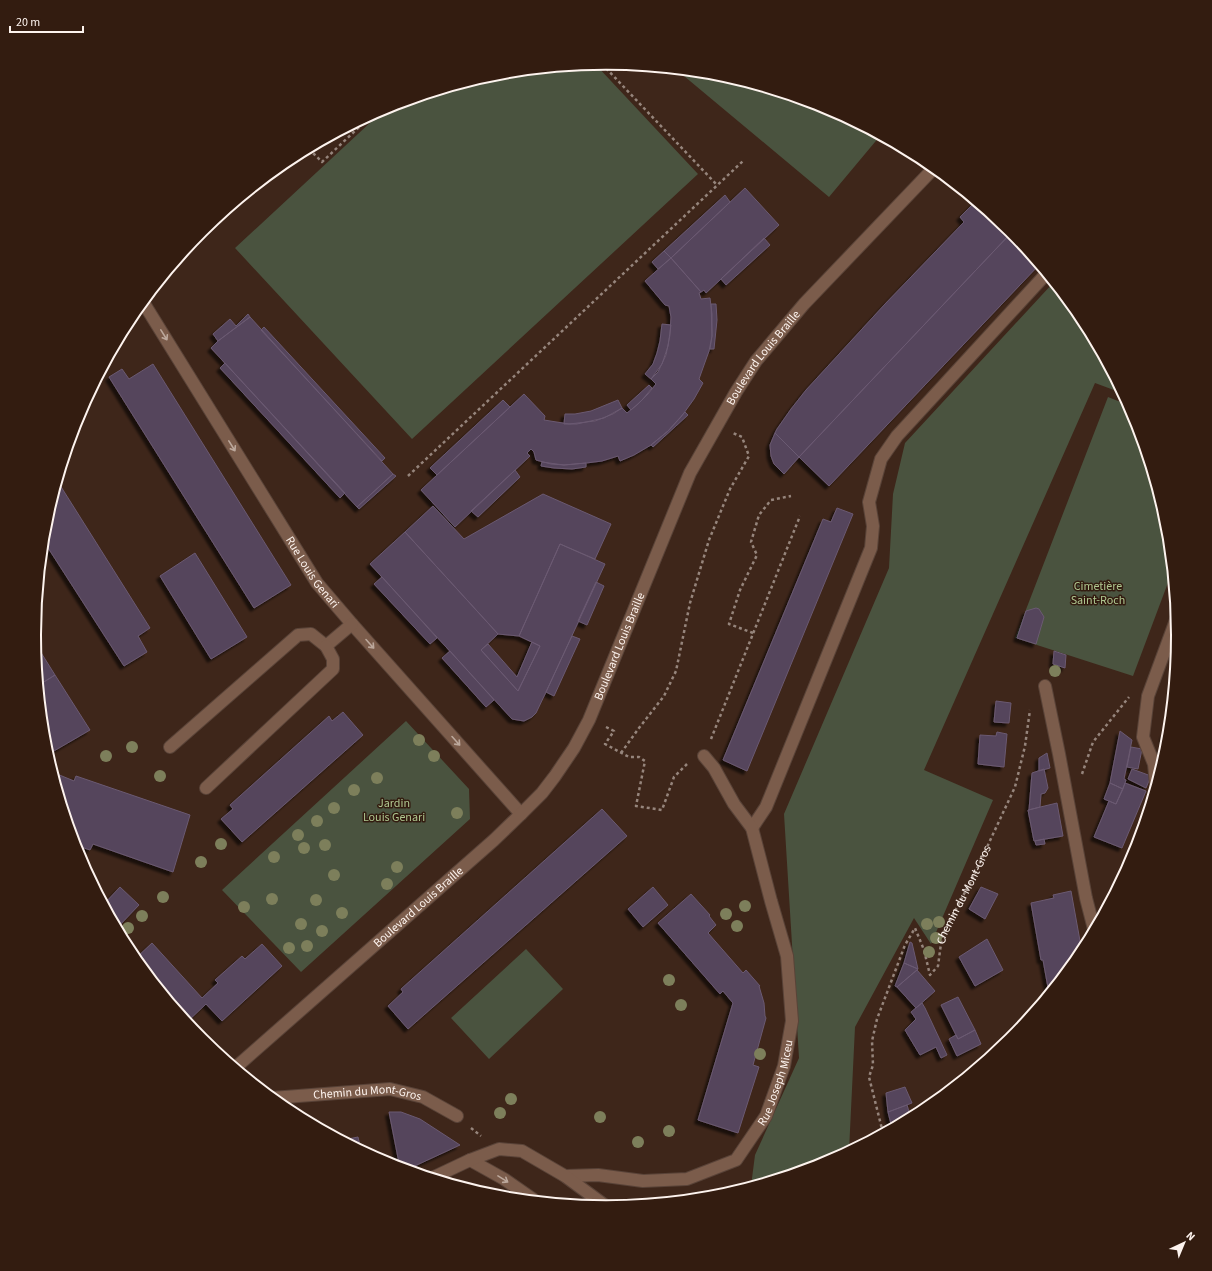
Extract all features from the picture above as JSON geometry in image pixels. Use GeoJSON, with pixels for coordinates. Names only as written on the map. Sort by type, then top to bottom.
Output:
{"type":"FeatureCollection","features":[{"type":"Feature","properties":{"kind":"street","name":"Boulevard Louis Braille"},"geometry":{"type":"LineString","coordinates":[[239,1065],[494,840],[542,793],[574,748],[589,720],[690,473],[736,392],[756,361],[804,304],[930,173]]}},
{"type":"Feature","properties":{"kind":"street"},"geometry":{"type":"LineString","coordinates":[[704,756],[714,768],[734,804],[752,828],[766,808],[872,548],[873,526],[869,502],[881,459],[897,436],[1043,278]]}},
{"type":"Feature","properties":{"kind":"street","name":"Rue Louis Genari"},"geometry":{"type":"LineString","coordinates":[[147,308],[317,584],[521,814]]}},
{"type":"Feature","properties":{"kind":"street"},"geometry":{"type":"LineString","coordinates":[[326,646],[352,624]]}},
{"type":"Feature","properties":{"kind":"street"},"geometry":{"type":"LineString","coordinates":[[170,747],[298,635],[311,634],[326,646],[333,659],[333,669],[206,788]]}},
{"type":"Feature","properties":{"kind":"street"},"geometry":{"type":"LineString","coordinates":[[1155,770],[1154,764],[1143,737],[1148,696],[1171,634]]}},
{"type":"Feature","properties":{"kind":"street"},"geometry":{"type":"LineString","coordinates":[[1045,686],[1060,754],[1086,898],[1092,922]]}},
{"type":"Feature","properties":{"kind":"street","name":"Rue Joseph Miceu"},"geometry":{"type":"LineString","coordinates":[[565,1176],[598,1175],[643,1181],[686,1179],[736,1160],[766,1116],[784,1066],[792,1021],[787,956],[770,901],[752,828]]}},
{"type":"Feature","properties":{"kind":"street","name":"Chemin du Mont-Gros"},"geometry":{"type":"LineString","coordinates":[[281,1097],[390,1089],[423,1097],[457,1116]]}},
{"type":"Feature","properties":{"kind":"street"},"geometry":{"type":"LineString","coordinates":[[438,1175],[470,1160],[499,1149],[522,1151],[565,1176],[597,1200]]}},
{"type":"Feature","properties":{"kind":"street"},"geometry":{"type":"LineString","coordinates":[[470,1160],[504,1179],[527,1195]]}},
{"type":"Feature","properties":{"kind":"path"},"geometry":{"type":"LineString","coordinates":[[608,70],[717,185]]}},
{"type":"Feature","properties":{"kind":"path"},"geometry":{"type":"LineString","coordinates":[[313,153],[322,162],[358,128]]}},
{"type":"Feature","properties":{"kind":"path"},"geometry":{"type":"LineString","coordinates":[[408,476],[743,161]]}},
{"type":"Feature","properties":{"kind":"path"},"geometry":{"type":"LineString","coordinates":[[622,753],[638,728],[664,696],[676,671],[690,603],[709,540],[730,489],[748,456],[742,438],[716,426]]}},
{"type":"Feature","properties":{"kind":"path"},"geometry":{"type":"LineString","coordinates":[[753,633],[729,624],[740,590],[757,555],[751,542],[759,516],[771,500],[791,496]]}},
{"type":"Feature","properties":{"kind":"path"},"geometry":{"type":"LineString","coordinates":[[589,720],[614,731],[605,744],[629,757],[639,757],[646,761],[636,806],[662,810],[674,777],[691,761],[704,756],[800,516]]}},
{"type":"Feature","properties":{"kind":"path"},"geometry":{"type":"LineString","coordinates":[[1082,778],[1094,742],[1131,694]]}},
{"type":"Feature","properties":{"kind":"path","name":"Chemin du Mont-Gros"},"geometry":{"type":"LineString","coordinates":[[882,1128],[869,1077],[873,1065],[872,1042],[877,1019],[905,945],[915,928],[924,950],[930,975],[938,966],[942,936],[974,875],[1015,787],[1025,746],[1030,705]]}},
{"type":"Feature","properties":{"kind":"path"},"geometry":{"type":"LineString","coordinates":[[457,1116],[499,1149]]}},
{"type":"Feature","properties":{"kind":"green space"},"geometry":{"type":"Polygon","coordinates":[[[601,70],[698,174],[412,439],[235,248],[370,123],[424,100],[496,81],[532,75],[601,70]]]}},
{"type":"Feature","properties":{"kind":"green space"},"geometry":{"type":"Polygon","coordinates":[[[683,76],[716,81],[788,100],[856,129],[877,140],[829,197],[683,76]]]}},
{"type":"Feature","properties":{"kind":"green space"},"geometry":{"type":"Polygon","coordinates":[[[1050,287],[1076,322],[1115,390],[1095,383],[924,770],[993,800],[931,944],[914,918],[855,1027],[849,1145],[788,1171],[752,1181],[755,1155],[799,1058],[784,814],[889,568],[893,494],[905,443],[1050,287]]]}},
{"type":"Feature","properties":{"kind":"green space","name":"Cimetière Saint-Roch"},"geometry":{"type":"Polygon","coordinates":[[[1108,397],[1120,402],[1141,454],[1152,489],[1160,525],[1168,582],[1133,676],[1015,638],[1108,397]]]}},
{"type":"Feature","properties":{"kind":"green space","name":"Jardin Louis Genari"},"geometry":{"type":"Polygon","coordinates":[[[406,721],[469,789],[470,819],[301,972],[222,890],[406,721]]]}},
{"type":"Feature","properties":{"kind":"green space"},"geometry":{"type":"Polygon","coordinates":[[[526,949],[563,989],[489,1059],[451,1018],[526,949]]]}},
{"type":"Feature","properties":{"kind":"building"},"geometry":{"type":"Polygon","coordinates":[[[745,188],[779,225],[706,293],[704,290],[701,292],[671,258],[745,188]]]}},
{"type":"Feature","properties":{"kind":"building"},"geometry":{"type":"Polygon","coordinates":[[[725,195],[730,202],[671,258],[664,251],[725,195]]]}},
{"type":"Feature","properties":{"kind":"building"},"geometry":{"type":"Polygon","coordinates":[[[972,205],[1007,237],[799,457],[775,433],[777,429],[806,390],[885,304],[964,222],[960,217],[972,205]]]}},
{"type":"Feature","properties":{"kind":"building"},"geometry":{"type":"Polygon","coordinates":[[[1007,237],[1036,269],[829,486],[799,457],[1007,237]]]}},
{"type":"Feature","properties":{"kind":"building"},"geometry":{"type":"Polygon","coordinates":[[[764,238],[770,245],[726,285],[721,279],[764,238]]]}},
{"type":"Feature","properties":{"kind":"building"},"geometry":{"type":"Polygon","coordinates":[[[664,251],[671,258],[658,269],[652,262],[664,251]]]}},
{"type":"Feature","properties":{"kind":"building"},"geometry":{"type":"Polygon","coordinates":[[[671,258],[701,292],[699,293],[701,299],[710,298],[712,314],[712,336],[709,351],[699,379],[703,383],[681,417],[668,431],[651,445],[620,461],[618,456],[602,461],[586,463],[564,465],[551,464],[536,460],[534,452],[531,449],[527,453],[530,456],[455,527],[421,490],[524,394],[545,416],[544,420],[569,424],[595,421],[613,414],[622,408],[627,413],[648,394],[656,384],[651,379],[658,372],[666,355],[670,335],[671,317],[669,306],[665,305],[645,281],[671,258]]]}},
{"type":"Feature","properties":{"kind":"building"},"geometry":{"type":"Polygon","coordinates":[[[711,304],[716,304],[717,320],[714,349],[710,349],[712,336],[711,304]]]}},
{"type":"Feature","properties":{"kind":"building"},"geometry":{"type":"Polygon","coordinates":[[[248,314],[250,317],[218,341],[213,334],[230,319],[236,326],[248,314]]]}},
{"type":"Feature","properties":{"kind":"building"},"geometry":{"type":"Polygon","coordinates":[[[250,317],[393,474],[357,507],[211,348],[250,317]]]}},
{"type":"Feature","properties":{"kind":"building"},"geometry":{"type":"Polygon","coordinates":[[[662,324],[671,325],[668,346],[662,364],[651,379],[645,374],[653,364],[657,353],[662,324]]]}},
{"type":"Feature","properties":{"kind":"building"},"geometry":{"type":"Polygon","coordinates":[[[264,327],[385,458],[382,461],[261,330],[264,327]]]}},
{"type":"Feature","properties":{"kind":"building"},"geometry":{"type":"Polygon","coordinates":[[[225,363],[345,493],[340,498],[220,368],[225,363]]]}},
{"type":"Feature","properties":{"kind":"building"},"geometry":{"type":"Polygon","coordinates":[[[153,364],[291,585],[254,608],[109,377],[122,369],[129,379],[153,364]]]}},
{"type":"Feature","properties":{"kind":"building"},"geometry":{"type":"Polygon","coordinates":[[[649,385],[652,388],[631,410],[627,405],[649,385]]]}},
{"type":"Feature","properties":{"kind":"building"},"geometry":{"type":"Polygon","coordinates":[[[503,400],[510,407],[437,475],[430,468],[503,400]]]}},
{"type":"Feature","properties":{"kind":"building"},"geometry":{"type":"Polygon","coordinates":[[[618,400],[622,408],[604,418],[577,424],[564,424],[565,414],[591,411],[618,400]]]}},
{"type":"Feature","properties":{"kind":"building"},"geometry":{"type":"Polygon","coordinates":[[[685,412],[688,415],[653,447],[651,445],[668,431],[685,412]]]}},
{"type":"Feature","properties":{"kind":"building"},"geometry":{"type":"Polygon","coordinates":[[[775,433],[799,457],[784,474],[774,464],[771,456],[770,445],[775,433]]]}},
{"type":"Feature","properties":{"kind":"building"},"geometry":{"type":"Polygon","coordinates":[[[542,462],[564,465],[586,463],[586,467],[572,469],[554,468],[541,466],[542,462]]]}},
{"type":"Feature","properties":{"kind":"building"},"geometry":{"type":"Polygon","coordinates":[[[515,470],[520,477],[478,517],[471,511],[515,470]]]}},
{"type":"Feature","properties":{"kind":"building"},"geometry":{"type":"Polygon","coordinates":[[[393,474],[396,476],[359,509],[357,507],[393,474]]]}},
{"type":"Feature","properties":{"kind":"building"},"geometry":{"type":"Polygon","coordinates":[[[61,486],[150,628],[138,636],[147,652],[124,666],[48,548],[61,486]]]}},
{"type":"Feature","properties":{"kind":"building"},"geometry":{"type":"Polygon","coordinates":[[[543,494],[611,524],[595,559],[560,544],[519,636],[498,634],[405,532],[433,506],[464,539],[543,494]]]}},
{"type":"Feature","properties":{"kind":"building"},"geometry":{"type":"Polygon","coordinates":[[[837,508],[853,514],[747,771],[723,760],[823,519],[831,522],[837,508]]]}},
{"type":"Feature","properties":{"kind":"building"},"geometry":{"type":"Polygon","coordinates":[[[405,532],[498,634],[481,650],[518,691],[540,646],[519,636],[560,544],[605,564],[536,713],[532,717],[524,721],[512,719],[370,564],[405,532]]]}},
{"type":"Feature","properties":{"kind":"building"},"geometry":{"type":"Polygon","coordinates":[[[195,553],[247,637],[211,659],[160,576],[195,553]]]}},
{"type":"Feature","properties":{"kind":"building"},"geometry":{"type":"Polygon","coordinates":[[[382,577],[437,638],[430,644],[374,584],[382,577]]]}},
{"type":"Feature","properties":{"kind":"building"},"geometry":{"type":"Polygon","coordinates":[[[596,582],[604,586],[587,625],[578,621],[596,582]]]}},
{"type":"Feature","properties":{"kind":"building"},"geometry":{"type":"Polygon","coordinates":[[[1036,608],[1039,609],[1044,617],[1036,644],[1017,638],[1026,611],[1036,608]]]}},
{"type":"Feature","properties":{"kind":"building"},"geometry":{"type":"Polygon","coordinates":[[[572,636],[580,639],[554,696],[546,692],[572,636]]]}},
{"type":"Feature","properties":{"kind":"building"},"geometry":{"type":"Polygon","coordinates":[[[532,642],[540,646],[518,691],[481,650],[488,644],[517,677],[532,642]]]}},
{"type":"Feature","properties":{"kind":"building"},"geometry":{"type":"Polygon","coordinates":[[[450,651],[494,700],[486,707],[442,658],[450,651]]]}},
{"type":"Feature","properties":{"kind":"building"},"geometry":{"type":"Polygon","coordinates":[[[1054,651],[1066,655],[1065,668],[1053,664],[1054,651]]]}},
{"type":"Feature","properties":{"kind":"building"},"geometry":{"type":"Polygon","coordinates":[[[41,653],[55,675],[43,682],[41,653]]]}},
{"type":"Feature","properties":{"kind":"building"},"geometry":{"type":"Polygon","coordinates":[[[55,675],[90,730],[53,751],[46,709],[43,682],[55,675]]]}},
{"type":"Feature","properties":{"kind":"building"},"geometry":{"type":"Polygon","coordinates":[[[996,701],[1011,703],[1009,723],[994,722],[996,701]]]}},
{"type":"Feature","properties":{"kind":"building"},"geometry":{"type":"Polygon","coordinates":[[[343,712],[363,735],[242,842],[221,819],[233,809],[230,805],[329,716],[332,721],[343,712]]]}},
{"type":"Feature","properties":{"kind":"building"},"geometry":{"type":"Polygon","coordinates":[[[1120,731],[1132,740],[1124,779],[1126,780],[1123,789],[1110,783],[1120,731]]]}},
{"type":"Feature","properties":{"kind":"building"},"geometry":{"type":"Polygon","coordinates":[[[997,732],[1007,734],[1004,767],[978,764],[980,735],[996,736],[997,732]]]}},
{"type":"Feature","properties":{"kind":"building"},"geometry":{"type":"Polygon","coordinates":[[[1131,747],[1142,749],[1138,769],[1127,767],[1131,747]]]}},
{"type":"Feature","properties":{"kind":"building"},"geometry":{"type":"Polygon","coordinates":[[[1047,753],[1050,768],[1039,771],[1039,758],[1047,753]]]}},
{"type":"Feature","properties":{"kind":"building"},"geometry":{"type":"Polygon","coordinates":[[[1044,769],[1048,788],[1045,793],[1041,794],[1040,807],[1029,810],[1032,773],[1044,769]]]}},
{"type":"Feature","properties":{"kind":"building"},"geometry":{"type":"Polygon","coordinates":[[[1132,769],[1151,776],[1146,788],[1128,779],[1132,769]]]}},
{"type":"Feature","properties":{"kind":"building"},"geometry":{"type":"Polygon","coordinates":[[[58,775],[74,781],[76,776],[190,815],[173,872],[93,844],[90,850],[82,847],[71,817],[58,775]]]}},
{"type":"Feature","properties":{"kind":"building"},"geometry":{"type":"Polygon","coordinates":[[[1110,783],[1123,789],[1116,804],[1104,799],[1110,783]]]}},
{"type":"Feature","properties":{"kind":"building"},"geometry":{"type":"Polygon","coordinates":[[[1125,783],[1146,791],[1122,848],[1094,837],[1109,801],[1116,804],[1125,783]]]}},
{"type":"Feature","properties":{"kind":"building"},"geometry":{"type":"Polygon","coordinates":[[[1057,803],[1063,836],[1034,841],[1028,810],[1057,803]]]}},
{"type":"Feature","properties":{"kind":"building"},"geometry":{"type":"Polygon","coordinates":[[[602,809],[627,836],[408,1029],[388,1006],[403,992],[401,989],[602,809]]]}},
{"type":"Feature","properties":{"kind":"building"},"geometry":{"type":"Polygon","coordinates":[[[1044,839],[1045,844],[1036,845],[1035,841],[1044,839]]]}},
{"type":"Feature","properties":{"kind":"building"},"geometry":{"type":"Polygon","coordinates":[[[120,887],[139,905],[121,924],[107,900],[120,887]]]}},
{"type":"Feature","properties":{"kind":"building"},"geometry":{"type":"Polygon","coordinates":[[[653,887],[668,905],[643,927],[628,909],[653,887]]]}},
{"type":"Feature","properties":{"kind":"building"},"geometry":{"type":"Polygon","coordinates":[[[981,887],[998,894],[985,919],[969,909],[981,887]]]}},
{"type":"Feature","properties":{"kind":"building"},"geometry":{"type":"Polygon","coordinates":[[[1071,891],[1080,942],[1048,987],[1043,960],[1041,960],[1031,903],[1054,898],[1053,895],[1071,891]]]}},
{"type":"Feature","properties":{"kind":"building"},"geometry":{"type":"Polygon","coordinates":[[[691,894],[710,915],[709,916],[716,925],[708,933],[743,973],[746,970],[760,986],[764,1003],[766,1018],[753,1065],[759,1067],[738,1133],[698,1120],[733,1003],[723,991],[720,994],[658,923],[691,894]]]}},
{"type":"Feature","properties":{"kind":"building"},"geometry":{"type":"Polygon","coordinates":[[[987,939],[1003,970],[975,986],[959,957],[987,939]]]}},
{"type":"Feature","properties":{"kind":"building"},"geometry":{"type":"Polygon","coordinates":[[[910,942],[912,943],[918,969],[904,963],[910,942]]]}},
{"type":"Feature","properties":{"kind":"building"},"geometry":{"type":"Polygon","coordinates":[[[152,943],[202,998],[218,983],[215,980],[242,956],[245,959],[262,944],[282,966],[222,1021],[206,1004],[191,1018],[140,954],[152,943]]]}},
{"type":"Feature","properties":{"kind":"building"},"geometry":{"type":"Polygon","coordinates":[[[904,963],[918,969],[897,987],[895,986],[904,963]]]}},
{"type":"Feature","properties":{"kind":"building"},"geometry":{"type":"Polygon","coordinates":[[[917,970],[935,991],[916,1008],[897,987],[917,970]]]}},
{"type":"Feature","properties":{"kind":"building"},"geometry":{"type":"Polygon","coordinates":[[[958,997],[975,1030],[958,1039],[941,1005],[958,997]]]}},
{"type":"Feature","properties":{"kind":"building"},"geometry":{"type":"Polygon","coordinates":[[[922,1003],[947,1055],[941,1058],[936,1047],[920,1055],[905,1030],[916,1019],[911,1012],[922,1003]]]}},
{"type":"Feature","properties":{"kind":"building"},"geometry":{"type":"Polygon","coordinates":[[[975,1030],[981,1044],[957,1056],[949,1039],[956,1035],[958,1039],[975,1030]]]}},
{"type":"Feature","properties":{"kind":"building"},"geometry":{"type":"Polygon","coordinates":[[[905,1087],[912,1103],[888,1112],[886,1093],[905,1087]]]}},
{"type":"Feature","properties":{"kind":"building"},"geometry":{"type":"Polygon","coordinates":[[[907,1105],[909,1112],[891,1123],[888,1112],[907,1105]]]}},
{"type":"Feature","properties":{"kind":"building"},"geometry":{"type":"Polygon","coordinates":[[[389,1112],[401,1112],[420,1119],[460,1145],[413,1167],[399,1161],[389,1112]]]}},
{"type":"Feature","properties":{"kind":"building"},"geometry":{"type":"Polygon","coordinates":[[[358,1137],[360,1144],[356,1142],[350,1139],[358,1137]]]}}]}
